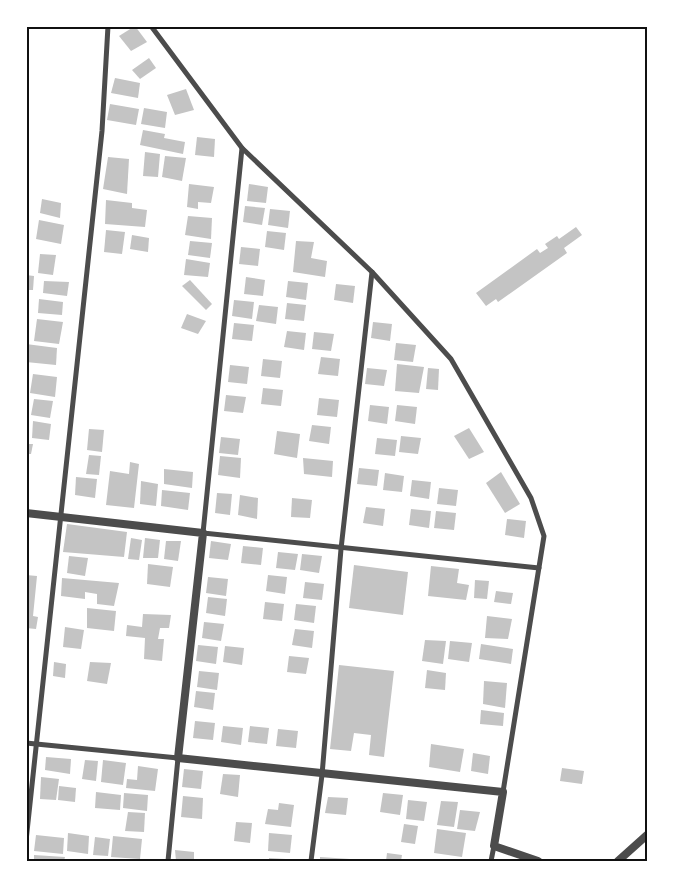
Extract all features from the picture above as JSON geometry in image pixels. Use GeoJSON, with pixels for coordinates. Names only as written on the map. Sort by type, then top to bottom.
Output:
{"type":"FeatureCollection","features":[{"type":"Feature","properties":{"kind":"street"},"geometry":{"type":"LineString","coordinates":[[26,841],[102,131],[108,26]]}},
{"type":"Feature","properties":{"kind":"street"},"geometry":{"type":"LineString","coordinates":[[151,26],[242,148],[372,272],[451,359],[531,498],[544,536],[491,861]]}},
{"type":"Feature","properties":{"kind":"street"},"geometry":{"type":"LineString","coordinates":[[168,861],[242,148]]}},
{"type":"Feature","properties":{"kind":"street"},"geometry":{"type":"LineString","coordinates":[[311,861],[322,775],[341,549],[372,272]]}},
{"type":"Feature","properties":{"kind":"street"},"geometry":{"type":"LineString","coordinates":[[26,514],[341,549],[539,568]]}},
{"type":"Feature","properties":{"kind":"street"},"geometry":{"type":"LineString","coordinates":[[26,743],[322,775],[350,776],[503,792]]}},
{"type":"Feature","properties":{"kind":"street"},"geometry":{"type":"LineString","coordinates":[[618,861],[647,835]]}},
{"type":"Feature","properties":{"kind":"street"},"geometry":{"type":"LineString","coordinates":[[494,846],[538,861]]}},
{"type":"Feature","properties":{"kind":"building"},"geometry":{"type":"Polygon","coordinates":[[[135,26],[147,42],[131,51],[119,36],[135,26]]]}},
{"type":"Feature","properties":{"kind":"building"},"geometry":{"type":"Polygon","coordinates":[[[149,58],[156,68],[140,79],[132,70],[149,58]]]}},
{"type":"Feature","properties":{"kind":"building"},"geometry":{"type":"Polygon","coordinates":[[[115,78],[140,83],[138,98],[111,93],[115,78]]]}},
{"type":"Feature","properties":{"kind":"building"},"geometry":{"type":"Polygon","coordinates":[[[186,89],[194,110],[175,115],[167,95],[186,89]]]}},
{"type":"Feature","properties":{"kind":"building"},"geometry":{"type":"Polygon","coordinates":[[[110,104],[139,109],[136,125],[107,120],[110,104]]]}},
{"type":"Feature","properties":{"kind":"building"},"geometry":{"type":"Polygon","coordinates":[[[144,108],[167,112],[165,128],[141,124],[144,108]]]}},
{"type":"Feature","properties":{"kind":"building"},"geometry":{"type":"Polygon","coordinates":[[[143,130],[165,134],[164,138],[185,142],[183,154],[140,145],[143,130]]]}},
{"type":"Feature","properties":{"kind":"building"},"geometry":{"type":"Polygon","coordinates":[[[197,137],[215,139],[214,157],[195,155],[197,137]]]}},
{"type":"Feature","properties":{"kind":"building"},"geometry":{"type":"Polygon","coordinates":[[[145,152],[160,154],[158,177],[143,176],[145,152]]]}},
{"type":"Feature","properties":{"kind":"building"},"geometry":{"type":"Polygon","coordinates":[[[165,156],[186,158],[182,181],[162,177],[165,156]]]}},
{"type":"Feature","properties":{"kind":"building"},"geometry":{"type":"Polygon","coordinates":[[[108,157],[129,159],[127,194],[103,189],[108,157]]]}},
{"type":"Feature","properties":{"kind":"building"},"geometry":{"type":"Polygon","coordinates":[[[189,184],[214,187],[211,203],[198,202],[198,209],[187,207],[189,184]]]}},
{"type":"Feature","properties":{"kind":"building"},"geometry":{"type":"Polygon","coordinates":[[[249,184],[268,187],[266,203],[247,201],[249,184]]]}},
{"type":"Feature","properties":{"kind":"building"},"geometry":{"type":"Polygon","coordinates":[[[42,199],[61,203],[60,218],[40,213],[42,199]]]}},
{"type":"Feature","properties":{"kind":"building"},"geometry":{"type":"Polygon","coordinates":[[[106,200],[132,203],[132,208],[147,210],[145,227],[105,224],[106,200]]]}},
{"type":"Feature","properties":{"kind":"building"},"geometry":{"type":"Polygon","coordinates":[[[245,206],[265,208],[262,225],[243,222],[245,206]]]}},
{"type":"Feature","properties":{"kind":"building"},"geometry":{"type":"Polygon","coordinates":[[[270,209],[290,211],[288,228],[268,225],[270,209]]]}},
{"type":"Feature","properties":{"kind":"building"},"geometry":{"type":"Polygon","coordinates":[[[188,216],[212,218],[211,239],[185,235],[188,216]]]}},
{"type":"Feature","properties":{"kind":"building"},"geometry":{"type":"Polygon","coordinates":[[[39,220],[64,225],[61,244],[36,239],[39,220]]]}},
{"type":"Feature","properties":{"kind":"building"},"geometry":{"type":"Polygon","coordinates":[[[576,227],[582,235],[564,248],[567,253],[498,302],[496,299],[486,306],[476,293],[537,249],[540,253],[548,248],[545,244],[557,236],[559,239],[576,227]]]}},
{"type":"Feature","properties":{"kind":"building"},"geometry":{"type":"Polygon","coordinates":[[[106,230],[125,232],[122,254],[104,252],[106,230]]]}},
{"type":"Feature","properties":{"kind":"building"},"geometry":{"type":"Polygon","coordinates":[[[267,231],[286,233],[284,250],[265,247],[267,231]]]}},
{"type":"Feature","properties":{"kind":"building"},"geometry":{"type":"Polygon","coordinates":[[[132,235],[149,238],[148,252],[130,249],[132,235]]]}},
{"type":"Feature","properties":{"kind":"building"},"geometry":{"type":"Polygon","coordinates":[[[190,241],[212,243],[210,258],[188,255],[190,241]]]}},
{"type":"Feature","properties":{"kind":"building"},"geometry":{"type":"Polygon","coordinates":[[[296,241],[314,242],[311,258],[327,261],[325,277],[293,272],[296,241]]]}},
{"type":"Feature","properties":{"kind":"building"},"geometry":{"type":"Polygon","coordinates":[[[241,247],[260,249],[258,266],[239,264],[241,247]]]}},
{"type":"Feature","properties":{"kind":"building"},"geometry":{"type":"Polygon","coordinates":[[[40,254],[56,255],[53,275],[38,273],[40,254]]]}},
{"type":"Feature","properties":{"kind":"building"},"geometry":{"type":"Polygon","coordinates":[[[186,259],[210,263],[208,277],[184,275],[186,259]]]}},
{"type":"Feature","properties":{"kind":"building"},"geometry":{"type":"Polygon","coordinates":[[[26,275],[34,276],[33,290],[26,290],[26,275]]]}},
{"type":"Feature","properties":{"kind":"building"},"geometry":{"type":"Polygon","coordinates":[[[246,277],[265,280],[263,296],[244,294],[246,277]]]}},
{"type":"Feature","properties":{"kind":"building"},"geometry":{"type":"Polygon","coordinates":[[[190,280],[212,304],[206,310],[182,286],[190,280]]]}},
{"type":"Feature","properties":{"kind":"building"},"geometry":{"type":"Polygon","coordinates":[[[44,281],[69,282],[67,296],[43,293],[44,281]]]}},
{"type":"Feature","properties":{"kind":"building"},"geometry":{"type":"Polygon","coordinates":[[[288,281],[308,283],[306,300],[286,297],[288,281]]]}},
{"type":"Feature","properties":{"kind":"building"},"geometry":{"type":"Polygon","coordinates":[[[336,284],[355,286],[353,303],[334,300],[336,284]]]}},
{"type":"Feature","properties":{"kind":"building"},"geometry":{"type":"Polygon","coordinates":[[[39,299],[63,302],[62,315],[38,313],[39,299]]]}},
{"type":"Feature","properties":{"kind":"building"},"geometry":{"type":"Polygon","coordinates":[[[234,300],[254,302],[252,319],[232,316],[234,300]]]}},
{"type":"Feature","properties":{"kind":"building"},"geometry":{"type":"Polygon","coordinates":[[[287,303],[306,305],[304,321],[285,319],[287,303]]]}},
{"type":"Feature","properties":{"kind":"building"},"geometry":{"type":"Polygon","coordinates":[[[259,305],[278,307],[276,324],[256,321],[259,305]]]}},
{"type":"Feature","properties":{"kind":"building"},"geometry":{"type":"Polygon","coordinates":[[[187,314],[206,321],[198,334],[181,328],[187,314]]]}},
{"type":"Feature","properties":{"kind":"building"},"geometry":{"type":"Polygon","coordinates":[[[37,319],[63,322],[59,344],[34,341],[37,319]]]}},
{"type":"Feature","properties":{"kind":"building"},"geometry":{"type":"Polygon","coordinates":[[[373,322],[392,324],[390,341],[371,338],[373,322]]]}},
{"type":"Feature","properties":{"kind":"building"},"geometry":{"type":"Polygon","coordinates":[[[234,323],[254,325],[252,341],[232,339],[234,323]]]}},
{"type":"Feature","properties":{"kind":"building"},"geometry":{"type":"Polygon","coordinates":[[[287,331],[306,333],[304,350],[284,347],[287,331]]]}},
{"type":"Feature","properties":{"kind":"building"},"geometry":{"type":"Polygon","coordinates":[[[314,332],[334,334],[331,351],[312,349],[314,332]]]}},
{"type":"Feature","properties":{"kind":"building"},"geometry":{"type":"Polygon","coordinates":[[[396,343],[416,345],[413,362],[394,360],[396,343]]]}},
{"type":"Feature","properties":{"kind":"building"},"geometry":{"type":"Polygon","coordinates":[[[26,344],[57,348],[56,365],[26,362],[26,344]]]}},
{"type":"Feature","properties":{"kind":"building"},"geometry":{"type":"Polygon","coordinates":[[[321,357],[340,359],[338,376],[318,374],[321,357]]]}},
{"type":"Feature","properties":{"kind":"building"},"geometry":{"type":"Polygon","coordinates":[[[263,359],[282,361],[280,378],[261,376],[263,359]]]}},
{"type":"Feature","properties":{"kind":"building"},"geometry":{"type":"Polygon","coordinates":[[[397,364],[424,367],[419,393],[395,391],[397,364]]]}},
{"type":"Feature","properties":{"kind":"building"},"geometry":{"type":"Polygon","coordinates":[[[230,365],[249,367],[247,384],[228,382],[230,365]]]}},
{"type":"Feature","properties":{"kind":"building"},"geometry":{"type":"Polygon","coordinates":[[[367,368],[387,370],[384,386],[365,384],[367,368]]]}},
{"type":"Feature","properties":{"kind":"building"},"geometry":{"type":"Polygon","coordinates":[[[428,368],[439,369],[438,390],[426,389],[428,368]]]}},
{"type":"Feature","properties":{"kind":"building"},"geometry":{"type":"Polygon","coordinates":[[[33,374],[57,377],[55,397],[30,393],[33,374]]]}},
{"type":"Feature","properties":{"kind":"building"},"geometry":{"type":"Polygon","coordinates":[[[263,388],[283,390],[281,406],[261,404],[263,388]]]}},
{"type":"Feature","properties":{"kind":"building"},"geometry":{"type":"Polygon","coordinates":[[[226,395],[246,397],[243,413],[224,411],[226,395]]]}},
{"type":"Feature","properties":{"kind":"building"},"geometry":{"type":"Polygon","coordinates":[[[319,398],[339,400],[337,417],[317,415],[319,398]]]}},
{"type":"Feature","properties":{"kind":"building"},"geometry":{"type":"Polygon","coordinates":[[[34,399],[53,401],[50,418],[31,415],[34,399]]]}},
{"type":"Feature","properties":{"kind":"building"},"geometry":{"type":"Polygon","coordinates":[[[370,405],[389,407],[387,424],[368,421],[370,405]]]}},
{"type":"Feature","properties":{"kind":"building"},"geometry":{"type":"Polygon","coordinates":[[[397,405],[417,407],[415,424],[395,421],[397,405]]]}},
{"type":"Feature","properties":{"kind":"building"},"geometry":{"type":"Polygon","coordinates":[[[33,421],[51,424],[49,440],[32,438],[33,421]]]}},
{"type":"Feature","properties":{"kind":"building"},"geometry":{"type":"Polygon","coordinates":[[[312,425],[331,427],[329,444],[309,441],[312,425]]]}},
{"type":"Feature","properties":{"kind":"building"},"geometry":{"type":"Polygon","coordinates":[[[469,428],[484,452],[469,459],[454,436],[469,428]]]}},
{"type":"Feature","properties":{"kind":"building"},"geometry":{"type":"Polygon","coordinates":[[[89,429],[104,430],[102,452],[87,450],[89,429]]]}},
{"type":"Feature","properties":{"kind":"building"},"geometry":{"type":"Polygon","coordinates":[[[277,431],[300,434],[297,458],[274,454],[277,431]]]}},
{"type":"Feature","properties":{"kind":"building"},"geometry":{"type":"Polygon","coordinates":[[[401,436],[421,438],[418,454],[399,452],[401,436]]]}},
{"type":"Feature","properties":{"kind":"building"},"geometry":{"type":"Polygon","coordinates":[[[221,437],[240,439],[238,455],[219,453],[221,437]]]}},
{"type":"Feature","properties":{"kind":"building"},"geometry":{"type":"Polygon","coordinates":[[[377,438],[397,440],[395,456],[375,454],[377,438]]]}},
{"type":"Feature","properties":{"kind":"building"},"geometry":{"type":"Polygon","coordinates":[[[26,444],[33,444],[31,454],[26,454],[26,444]]]}},
{"type":"Feature","properties":{"kind":"building"},"geometry":{"type":"Polygon","coordinates":[[[89,455],[101,456],[99,475],[86,474],[89,455]]]}},
{"type":"Feature","properties":{"kind":"building"},"geometry":{"type":"Polygon","coordinates":[[[220,456],[241,458],[240,478],[218,475],[220,456]]]}},
{"type":"Feature","properties":{"kind":"building"},"geometry":{"type":"Polygon","coordinates":[[[303,458],[333,461],[332,477],[304,474],[303,458]]]}},
{"type":"Feature","properties":{"kind":"building"},"geometry":{"type":"Polygon","coordinates":[[[130,462],[139,464],[134,508],[106,505],[110,471],[129,474],[130,462]]]}},
{"type":"Feature","properties":{"kind":"building"},"geometry":{"type":"Polygon","coordinates":[[[359,468],[379,470],[377,486],[357,484],[359,468]]]}},
{"type":"Feature","properties":{"kind":"building"},"geometry":{"type":"Polygon","coordinates":[[[164,469],[193,472],[192,488],[164,484],[164,469]]]}},
{"type":"Feature","properties":{"kind":"building"},"geometry":{"type":"Polygon","coordinates":[[[501,472],[520,504],[505,513],[486,483],[501,472]]]}},
{"type":"Feature","properties":{"kind":"building"},"geometry":{"type":"Polygon","coordinates":[[[385,473],[404,476],[402,492],[383,490],[385,473]]]}},
{"type":"Feature","properties":{"kind":"building"},"geometry":{"type":"Polygon","coordinates":[[[76,477],[97,479],[95,498],[75,495],[76,477]]]}},
{"type":"Feature","properties":{"kind":"building"},"geometry":{"type":"Polygon","coordinates":[[[412,480],[431,482],[429,499],[410,496],[412,480]]]}},
{"type":"Feature","properties":{"kind":"building"},"geometry":{"type":"Polygon","coordinates":[[[141,481],[158,484],[156,506],[140,504],[141,481]]]}},
{"type":"Feature","properties":{"kind":"building"},"geometry":{"type":"Polygon","coordinates":[[[439,488],[458,490],[456,506],[437,504],[439,488]]]}},
{"type":"Feature","properties":{"kind":"building"},"geometry":{"type":"Polygon","coordinates":[[[162,490],[190,493],[188,510],[161,506],[162,490]]]}},
{"type":"Feature","properties":{"kind":"building"},"geometry":{"type":"Polygon","coordinates":[[[217,493],[232,494],[230,515],[215,513],[217,493]]]}},
{"type":"Feature","properties":{"kind":"building"},"geometry":{"type":"Polygon","coordinates":[[[240,495],[258,498],[257,519],[238,515],[240,495]]]}},
{"type":"Feature","properties":{"kind":"building"},"geometry":{"type":"Polygon","coordinates":[[[292,498],[312,500],[310,518],[291,517],[292,498]]]}},
{"type":"Feature","properties":{"kind":"building"},"geometry":{"type":"Polygon","coordinates":[[[366,507],[385,509],[383,526],[363,523],[366,507]]]}},
{"type":"Feature","properties":{"kind":"building"},"geometry":{"type":"Polygon","coordinates":[[[411,509],[431,511],[429,528],[409,525],[411,509]]]}},
{"type":"Feature","properties":{"kind":"building"},"geometry":{"type":"Polygon","coordinates":[[[436,511],[456,513],[454,530],[434,528],[436,511]]]}},
{"type":"Feature","properties":{"kind":"building"},"geometry":{"type":"Polygon","coordinates":[[[507,519],[526,521],[524,538],[505,535],[507,519]]]}},
{"type":"Feature","properties":{"kind":"building"},"geometry":{"type":"Polygon","coordinates":[[[67,524],[127,532],[124,557],[63,552],[67,524]]]}},
{"type":"Feature","properties":{"kind":"building"},"geometry":{"type":"Polygon","coordinates":[[[131,538],[142,540],[139,560],[128,559],[131,538]]]}},
{"type":"Feature","properties":{"kind":"building"},"geometry":{"type":"Polygon","coordinates":[[[145,538],[160,540],[158,558],[143,558],[145,538]]]}},
{"type":"Feature","properties":{"kind":"building"},"geometry":{"type":"Polygon","coordinates":[[[166,541],[181,541],[178,561],[164,559],[166,541]]]}},
{"type":"Feature","properties":{"kind":"building"},"geometry":{"type":"Polygon","coordinates":[[[211,541],[231,544],[228,560],[209,558],[211,541]]]}},
{"type":"Feature","properties":{"kind":"building"},"geometry":{"type":"Polygon","coordinates":[[[243,546],[263,548],[261,565],[241,563],[243,546]]]}},
{"type":"Feature","properties":{"kind":"building"},"geometry":{"type":"Polygon","coordinates":[[[278,552],[298,554],[295,570],[276,568],[278,552]]]}},
{"type":"Feature","properties":{"kind":"building"},"geometry":{"type":"Polygon","coordinates":[[[302,554],[322,556],[319,573],[300,570],[302,554]]]}},
{"type":"Feature","properties":{"kind":"building"},"geometry":{"type":"Polygon","coordinates":[[[69,556],[88,558],[85,576],[67,573],[69,556]]]}},
{"type":"Feature","properties":{"kind":"building"},"geometry":{"type":"Polygon","coordinates":[[[148,564],[173,567],[170,587],[147,584],[148,564]]]}},
{"type":"Feature","properties":{"kind":"building"},"geometry":{"type":"Polygon","coordinates":[[[354,565],[408,572],[403,615],[349,608],[354,565]]]}},
{"type":"Feature","properties":{"kind":"building"},"geometry":{"type":"Polygon","coordinates":[[[431,566],[459,569],[457,583],[469,585],[466,600],[428,596],[431,566]]]}},
{"type":"Feature","properties":{"kind":"building"},"geometry":{"type":"Polygon","coordinates":[[[26,575],[37,576],[33,616],[38,617],[36,629],[26,628],[26,575]]]}},
{"type":"Feature","properties":{"kind":"building"},"geometry":{"type":"Polygon","coordinates":[[[268,575],[287,577],[285,594],[266,591],[268,575]]]}},
{"type":"Feature","properties":{"kind":"building"},"geometry":{"type":"Polygon","coordinates":[[[208,577],[228,579],[226,596],[206,593],[208,577]]]}},
{"type":"Feature","properties":{"kind":"building"},"geometry":{"type":"Polygon","coordinates":[[[62,578],[119,583],[114,606],[97,604],[97,594],[85,592],[85,599],[61,596],[62,578]]]}},
{"type":"Feature","properties":{"kind":"building"},"geometry":{"type":"Polygon","coordinates":[[[475,580],[489,581],[487,599],[474,598],[475,580]]]}},
{"type":"Feature","properties":{"kind":"building"},"geometry":{"type":"Polygon","coordinates":[[[305,582],[324,584],[322,600],[303,598],[305,582]]]}},
{"type":"Feature","properties":{"kind":"building"},"geometry":{"type":"Polygon","coordinates":[[[496,591],[513,593],[511,604],[494,602],[496,591]]]}},
{"type":"Feature","properties":{"kind":"building"},"geometry":{"type":"Polygon","coordinates":[[[208,597],[227,599],[225,616],[206,613],[208,597]]]}},
{"type":"Feature","properties":{"kind":"building"},"geometry":{"type":"Polygon","coordinates":[[[265,602],[284,604],[282,621],[263,619],[265,602]]]}},
{"type":"Feature","properties":{"kind":"building"},"geometry":{"type":"Polygon","coordinates":[[[296,604],[316,606],[314,623],[294,620],[296,604]]]}},
{"type":"Feature","properties":{"kind":"building"},"geometry":{"type":"Polygon","coordinates":[[[87,608],[116,611],[114,631],[87,628],[87,608]]]}},
{"type":"Feature","properties":{"kind":"building"},"geometry":{"type":"Polygon","coordinates":[[[143,614],[171,615],[169,628],[160,628],[158,639],[164,639],[162,661],[144,659],[145,638],[126,636],[127,625],[142,627],[143,614]]]}},
{"type":"Feature","properties":{"kind":"building"},"geometry":{"type":"Polygon","coordinates":[[[487,616],[512,619],[508,639],[485,638],[487,616]]]}},
{"type":"Feature","properties":{"kind":"building"},"geometry":{"type":"Polygon","coordinates":[[[204,622],[224,624],[221,641],[202,638],[204,622]]]}},
{"type":"Feature","properties":{"kind":"building"},"geometry":{"type":"Polygon","coordinates":[[[65,627],[84,630],[81,649],[63,647],[65,627]]]}},
{"type":"Feature","properties":{"kind":"building"},"geometry":{"type":"Polygon","coordinates":[[[295,629],[314,631],[312,648],[292,645],[295,629]]]}},
{"type":"Feature","properties":{"kind":"building"},"geometry":{"type":"Polygon","coordinates":[[[425,640],[446,641],[443,664],[422,661],[425,640]]]}},
{"type":"Feature","properties":{"kind":"building"},"geometry":{"type":"Polygon","coordinates":[[[450,641],[472,643],[469,662],[448,659],[450,641]]]}},
{"type":"Feature","properties":{"kind":"building"},"geometry":{"type":"Polygon","coordinates":[[[481,644],[513,649],[511,664],[479,659],[481,644]]]}},
{"type":"Feature","properties":{"kind":"building"},"geometry":{"type":"Polygon","coordinates":[[[198,645],[218,647],[216,664],[196,661],[198,645]]]}},
{"type":"Feature","properties":{"kind":"building"},"geometry":{"type":"Polygon","coordinates":[[[225,646],[244,648],[242,665],[223,662],[225,646]]]}},
{"type":"Feature","properties":{"kind":"building"},"geometry":{"type":"Polygon","coordinates":[[[289,656],[309,658],[306,674],[287,672],[289,656]]]}},
{"type":"Feature","properties":{"kind":"building"},"geometry":{"type":"Polygon","coordinates":[[[54,662],[66,664],[65,678],[53,676],[54,662]]]}},
{"type":"Feature","properties":{"kind":"building"},"geometry":{"type":"Polygon","coordinates":[[[90,662],[111,663],[107,684],[87,681],[90,662]]]}},
{"type":"Feature","properties":{"kind":"building"},"geometry":{"type":"Polygon","coordinates":[[[339,665],[394,671],[384,757],[369,755],[371,735],[354,733],[351,751],[330,749],[339,665]]]}},
{"type":"Feature","properties":{"kind":"building"},"geometry":{"type":"Polygon","coordinates":[[[427,670],[446,673],[445,690],[425,688],[427,670]]]}},
{"type":"Feature","properties":{"kind":"building"},"geometry":{"type":"Polygon","coordinates":[[[199,671],[219,673],[217,690],[197,687],[199,671]]]}},
{"type":"Feature","properties":{"kind":"building"},"geometry":{"type":"Polygon","coordinates":[[[484,681],[507,683],[505,708],[483,704],[484,681]]]}},
{"type":"Feature","properties":{"kind":"building"},"geometry":{"type":"Polygon","coordinates":[[[196,691],[215,693],[213,710],[194,707],[196,691]]]}},
{"type":"Feature","properties":{"kind":"building"},"geometry":{"type":"Polygon","coordinates":[[[481,710],[504,713],[503,726],[480,724],[481,710]]]}},
{"type":"Feature","properties":{"kind":"building"},"geometry":{"type":"Polygon","coordinates":[[[195,721],[215,723],[213,740],[193,738],[195,721]]]}},
{"type":"Feature","properties":{"kind":"building"},"geometry":{"type":"Polygon","coordinates":[[[223,726],[243,728],[241,745],[221,742],[223,726]]]}},
{"type":"Feature","properties":{"kind":"building"},"geometry":{"type":"Polygon","coordinates":[[[250,726],[269,728],[267,744],[248,742],[250,726]]]}},
{"type":"Feature","properties":{"kind":"building"},"geometry":{"type":"Polygon","coordinates":[[[278,729],[298,731],[296,748],[276,746],[278,729]]]}},
{"type":"Feature","properties":{"kind":"building"},"geometry":{"type":"Polygon","coordinates":[[[431,744],[464,749],[460,772],[429,767],[431,744]]]}},
{"type":"Feature","properties":{"kind":"building"},"geometry":{"type":"Polygon","coordinates":[[[473,753],[490,756],[488,774],[471,771],[473,753]]]}},
{"type":"Feature","properties":{"kind":"building"},"geometry":{"type":"Polygon","coordinates":[[[46,757],[71,759],[70,774],[45,770],[46,757]]]}},
{"type":"Feature","properties":{"kind":"building"},"geometry":{"type":"Polygon","coordinates":[[[85,760],[98,761],[96,781],[82,779],[85,760]]]}},
{"type":"Feature","properties":{"kind":"building"},"geometry":{"type":"Polygon","coordinates":[[[103,760],[126,763],[123,785],[101,782],[103,760]]]}},
{"type":"Feature","properties":{"kind":"building"},"geometry":{"type":"Polygon","coordinates":[[[138,766],[158,769],[155,791],[126,788],[127,779],[137,780],[138,766]]]}},
{"type":"Feature","properties":{"kind":"building"},"geometry":{"type":"Polygon","coordinates":[[[562,768],[584,771],[582,784],[560,781],[562,768]]]}},
{"type":"Feature","properties":{"kind":"building"},"geometry":{"type":"Polygon","coordinates":[[[184,769],[203,771],[201,789],[182,787],[184,769]]]}},
{"type":"Feature","properties":{"kind":"building"},"geometry":{"type":"Polygon","coordinates":[[[223,774],[240,775],[238,797],[220,794],[223,774]]]}},
{"type":"Feature","properties":{"kind":"building"},"geometry":{"type":"Polygon","coordinates":[[[41,777],[59,779],[56,800],[40,799],[41,777]]]}},
{"type":"Feature","properties":{"kind":"building"},"geometry":{"type":"Polygon","coordinates":[[[59,786],[76,788],[75,802],[58,800],[59,786]]]}},
{"type":"Feature","properties":{"kind":"building"},"geometry":{"type":"Polygon","coordinates":[[[96,792],[121,795],[120,810],[95,808],[96,792]]]}},
{"type":"Feature","properties":{"kind":"building"},"geometry":{"type":"Polygon","coordinates":[[[124,793],[148,795],[147,811],[123,808],[124,793]]]}},
{"type":"Feature","properties":{"kind":"building"},"geometry":{"type":"Polygon","coordinates":[[[383,793],[403,795],[400,815],[380,812],[383,793]]]}},
{"type":"Feature","properties":{"kind":"building"},"geometry":{"type":"Polygon","coordinates":[[[183,796],[203,798],[202,819],[181,817],[183,796]]]}},
{"type":"Feature","properties":{"kind":"building"},"geometry":{"type":"Polygon","coordinates":[[[328,797],[348,798],[346,815],[325,813],[328,797]]]}},
{"type":"Feature","properties":{"kind":"building"},"geometry":{"type":"Polygon","coordinates":[[[408,800],[427,802],[424,821],[406,819],[408,800]]]}},
{"type":"Feature","properties":{"kind":"building"},"geometry":{"type":"Polygon","coordinates":[[[441,801],[458,802],[454,827],[437,825],[441,801]]]}},
{"type":"Feature","properties":{"kind":"building"},"geometry":{"type":"Polygon","coordinates":[[[279,803],[294,805],[291,827],[265,824],[268,809],[278,810],[279,803]]]}},
{"type":"Feature","properties":{"kind":"building"},"geometry":{"type":"Polygon","coordinates":[[[460,810],[480,812],[475,831],[457,829],[460,810]]]}},
{"type":"Feature","properties":{"kind":"building"},"geometry":{"type":"Polygon","coordinates":[[[128,812],[145,813],[144,832],[125,831],[128,812]]]}},
{"type":"Feature","properties":{"kind":"building"},"geometry":{"type":"Polygon","coordinates":[[[236,822],[252,823],[250,843],[234,841],[236,822]]]}},
{"type":"Feature","properties":{"kind":"building"},"geometry":{"type":"Polygon","coordinates":[[[404,824],[418,826],[415,844],[401,842],[404,824]]]}},
{"type":"Feature","properties":{"kind":"building"},"geometry":{"type":"Polygon","coordinates":[[[437,829],[466,833],[462,857],[434,853],[437,829]]]}},
{"type":"Feature","properties":{"kind":"building"},"geometry":{"type":"Polygon","coordinates":[[[68,833],[89,836],[88,854],[67,851],[68,833]]]}},
{"type":"Feature","properties":{"kind":"building"},"geometry":{"type":"Polygon","coordinates":[[[269,833],[292,835],[290,853],[268,851],[269,833]]]}},
{"type":"Feature","properties":{"kind":"building"},"geometry":{"type":"Polygon","coordinates":[[[36,835],[64,838],[63,854],[34,851],[36,835]]]}},
{"type":"Feature","properties":{"kind":"building"},"geometry":{"type":"Polygon","coordinates":[[[113,836],[142,839],[140,859],[111,857],[113,836]]]}},
{"type":"Feature","properties":{"kind":"building"},"geometry":{"type":"Polygon","coordinates":[[[95,837],[110,839],[108,856],[93,855],[95,837]]]}},
{"type":"Feature","properties":{"kind":"building"},"geometry":{"type":"Polygon","coordinates":[[[175,850],[194,852],[194,861],[176,861],[175,850]]]}},
{"type":"Feature","properties":{"kind":"building"},"geometry":{"type":"Polygon","coordinates":[[[387,853],[402,855],[401,861],[386,861],[387,853]]]}},
{"type":"Feature","properties":{"kind":"building"},"geometry":{"type":"Polygon","coordinates":[[[34,855],[65,857],[64,861],[34,861],[34,855]]]}},
{"type":"Feature","properties":{"kind":"building"},"geometry":{"type":"Polygon","coordinates":[[[320,857],[350,859],[350,861],[320,861],[320,857]]]}},
{"type":"Feature","properties":{"kind":"building"},"geometry":{"type":"Polygon","coordinates":[[[269,858],[286,859],[286,861],[269,861],[269,858]]]}}]}
